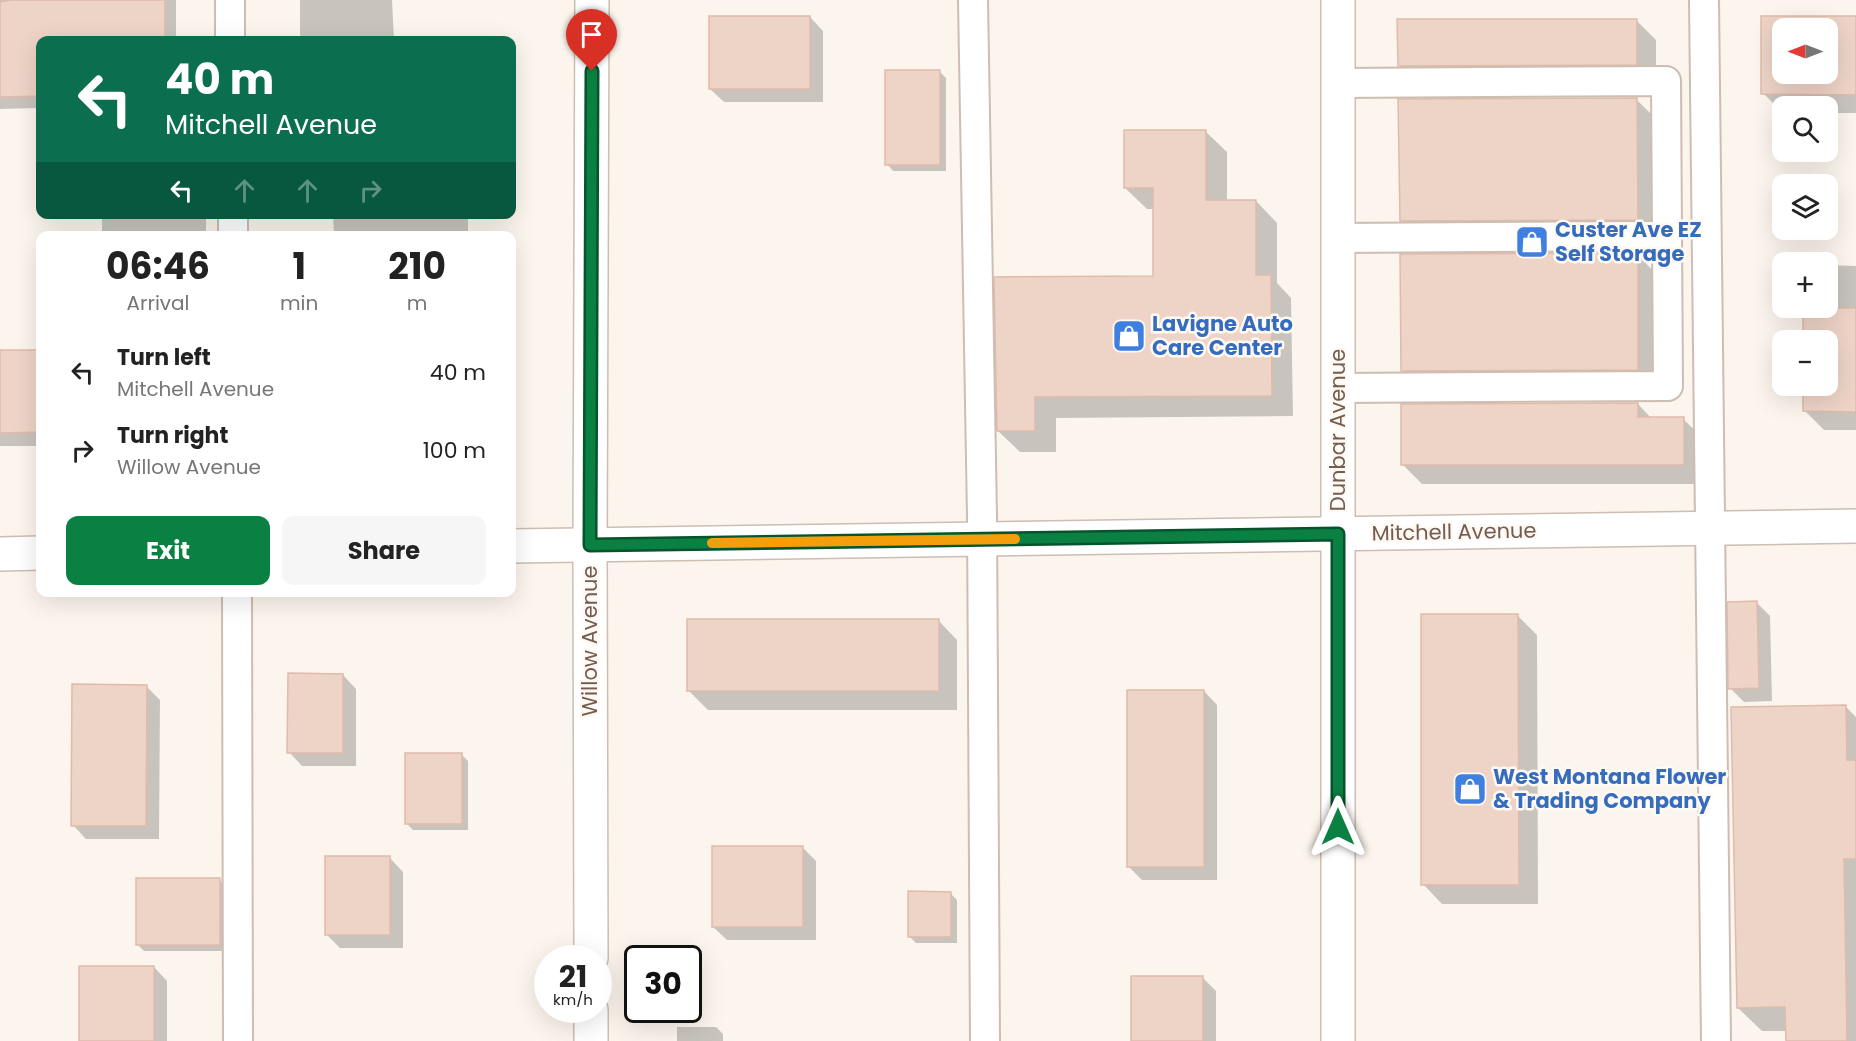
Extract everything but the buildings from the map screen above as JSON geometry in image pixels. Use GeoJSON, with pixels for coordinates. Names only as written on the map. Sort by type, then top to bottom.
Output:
{"type":"FeatureCollection","features":[{"type":"Feature","properties":{"kind":"street","name":"Willow Avenue"},"geometry":{"type":"LineString","coordinates":[[591,945],[592,0]]}},
{"type":"Feature","properties":{"kind":"street","name":"Dunbar Avenue"},"geometry":{"type":"LineString","coordinates":[[1338,0],[1338,1041]]}},
{"type":"Feature","properties":{"kind":"street","name":"Mitchell Avenue"},"geometry":{"type":"LineString","coordinates":[[516,546],[1856,526]]}},
{"type":"Feature","properties":{"kind":"street"},"geometry":{"type":"LineString","coordinates":[[0,554],[36,553]]}},
{"type":"Feature","properties":{"kind":"street"},"geometry":{"type":"LineString","coordinates":[[591,1023],[591,1041]]}},
{"type":"Feature","properties":{"kind":"lane"},"geometry":{"type":"LineString","coordinates":[[230,0],[230,36]]}},
{"type":"Feature","properties":{"kind":"lane"},"geometry":{"type":"LineString","coordinates":[[973,0],[982,539],[985,1041]]}},
{"type":"Feature","properties":{"kind":"lane"},"geometry":{"type":"LineString","coordinates":[[1704,0],[1716,1041]]}},
{"type":"Feature","properties":{"kind":"lane"},"geometry":{"type":"LineString","coordinates":[[1338,83],[1666,81],[1668,386],[1338,388]]}},
{"type":"Feature","properties":{"kind":"lane"},"geometry":{"type":"LineString","coordinates":[[1338,238],[1666,236]]}},
{"type":"Feature","properties":{"kind":"lane"},"geometry":{"type":"LineString","coordinates":[[237,597],[238,1041]]}},
{"type":"Feature","properties":{"kind":"slow traffic"},"geometry":{"type":"LineString","coordinates":[[712,543],[1015,539]]}},
{"type":"Feature","properties":{"kind":"place","name":"Custer Ave EZ Self Storage"},"geometry":{"type":"Point","coordinates":[1532,242]}},
{"type":"Feature","properties":{"kind":"place","name":"Lavigne Auto Care Center"},"geometry":{"type":"Point","coordinates":[1129,336]}},
{"type":"Feature","properties":{"kind":"place","name":"West Montana Flower & Trading Company"},"geometry":{"type":"Point","coordinates":[1470,789]}},
{"type":"Feature","properties":{"kind":"route"},"geometry":{"type":"LineString","coordinates":[[592,71],[590,545],[1338,534],[1338,827]]}}]}
